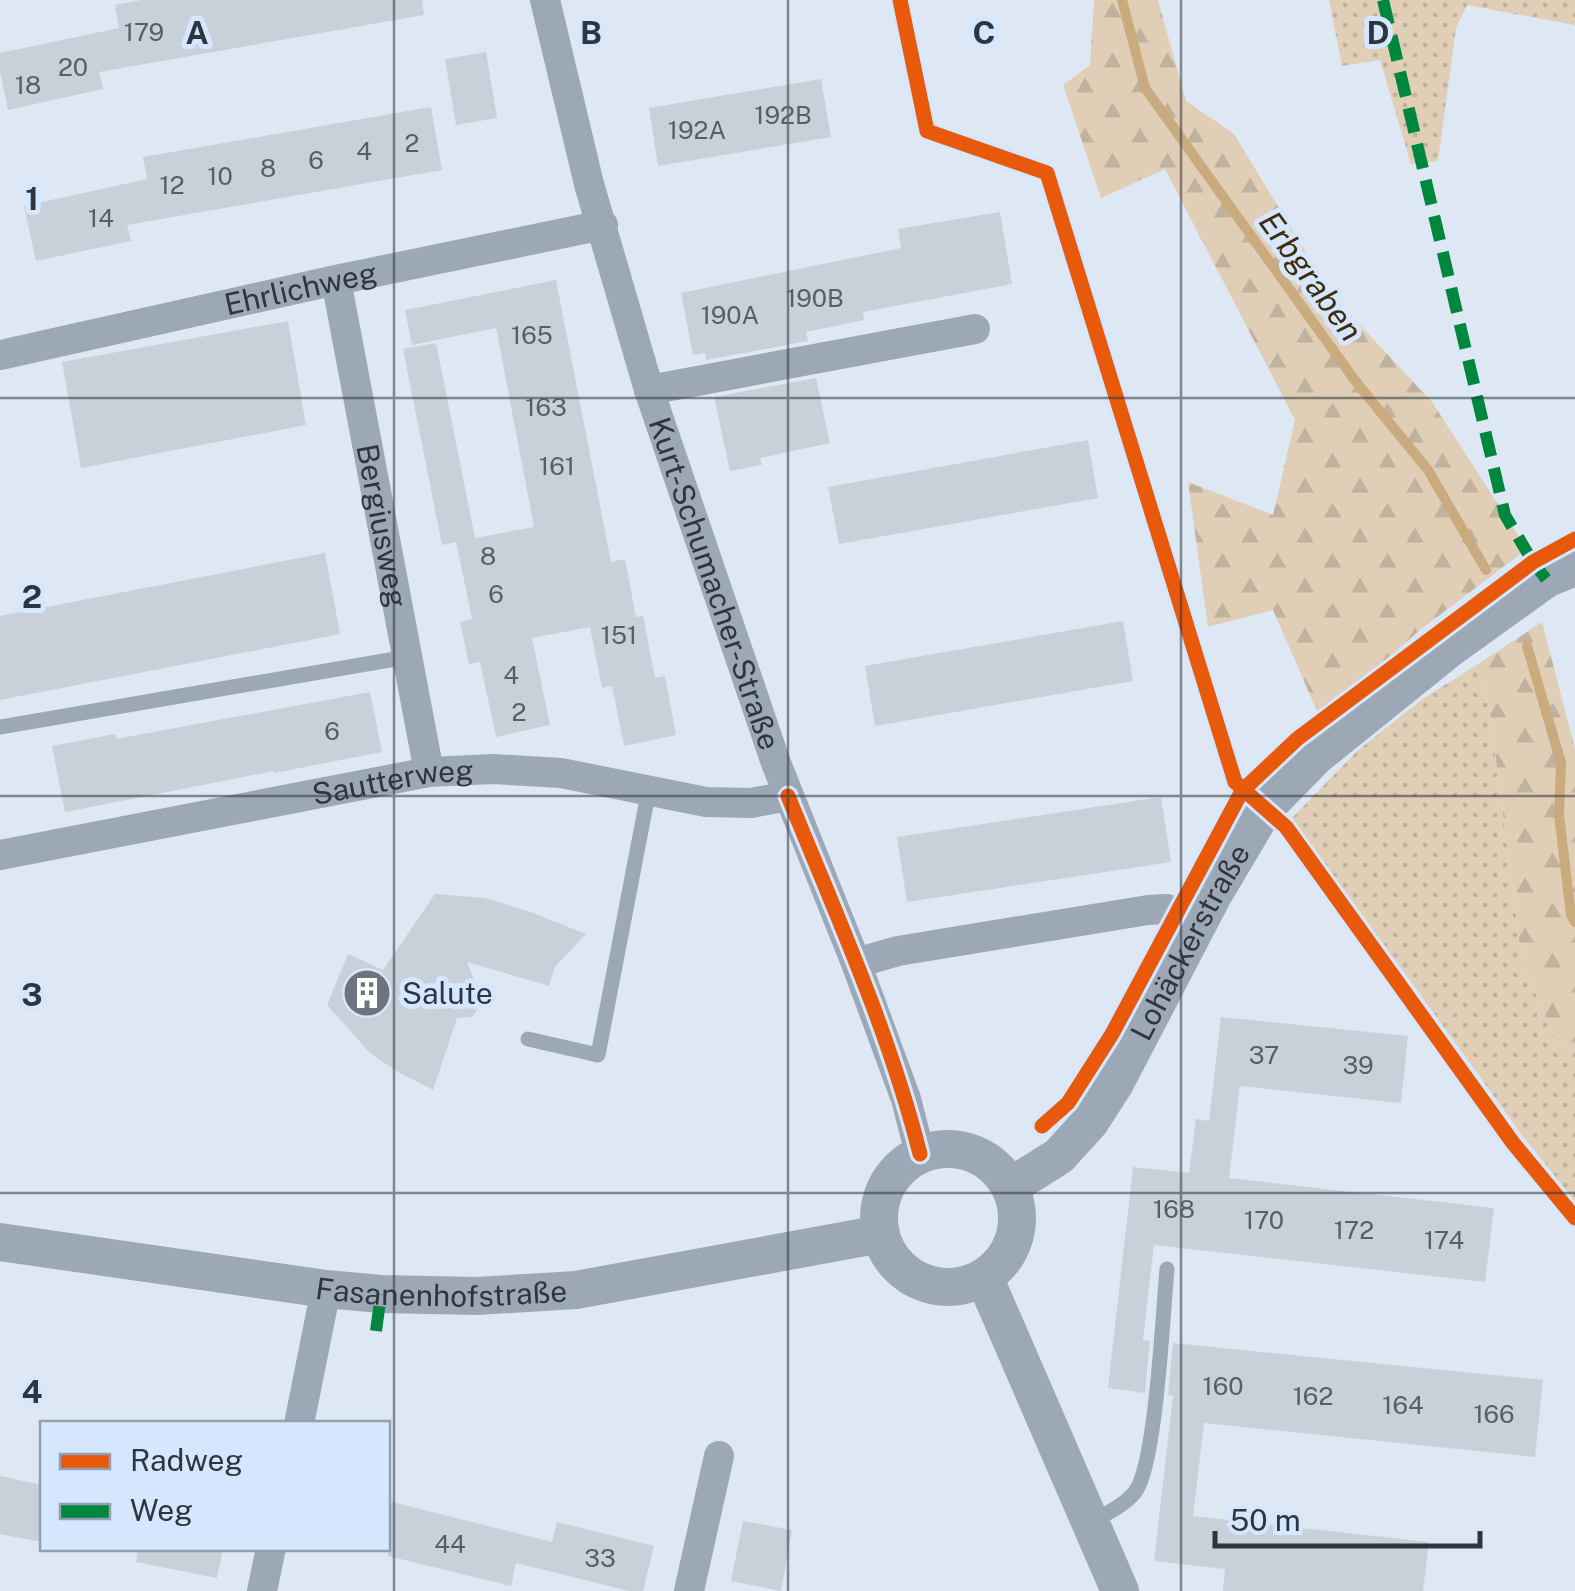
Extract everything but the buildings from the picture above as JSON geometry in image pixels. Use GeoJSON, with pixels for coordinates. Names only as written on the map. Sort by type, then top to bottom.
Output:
{"type":"FeatureCollection","features":[{"type":"Feature","properties":{"kind":"street","name":"Kurt-Schumacher-Straße"},"geometry":{"type":"LineString","coordinates":[[545,0],[590,184],[649,390],[788,796],[906,1098],[920,1154]]}},
{"type":"Feature","properties":{"kind":"street","name":"Ehrlichweg"},"geometry":{"type":"LineString","coordinates":[[0,355],[603,225]]}},
{"type":"Feature","properties":{"kind":"street","name":"Bergiusweg"},"geometry":{"type":"LineString","coordinates":[[336,280],[429,772]]}},
{"type":"Feature","properties":{"kind":"street"},"geometry":{"type":"LineString","coordinates":[[649,390],[975,329]]}},
{"type":"Feature","properties":{"kind":"street","name":"Lohäckerstraße"},"geometry":{"type":"LineString","coordinates":[[1010,1187],[1059,1156],[1090,1122],[1115,1084],[1213,895],[1264,809],[1316,756],[1450,648],[1546,579],[1575,567]]}},
{"type":"Feature","properties":{"kind":"street","name":"Sautterweg"},"geometry":{"type":"LineString","coordinates":[[0,854],[429,772],[493,769],[561,773],[706,802],[751,804],[788,796]]}},
{"type":"Feature","properties":{"kind":"street"},"geometry":{"type":"LineString","coordinates":[[856,963],[898,951],[1167,909]]}},
{"type":"Feature","properties":{"kind":"street"},"geometry":{"type":"LineString","coordinates":[[940,1149],[971,1153],[997,1170],[1010,1187],[1016,1206],[1011,1246],[1000,1264],[984,1277],[964,1285],[942,1287],[921,1282],[889,1254],[880,1234],[879,1210],[886,1187],[900,1168],[920,1154],[940,1149]]}},
{"type":"Feature","properties":{"kind":"street","name":"Fasanenhofstraße"},"geometry":{"type":"LineString","coordinates":[[0,1242],[326,1289],[477,1296],[576,1290],[880,1234]]}},
{"type":"Feature","properties":{"kind":"street"},"geometry":{"type":"LineString","coordinates":[[984,1277],[1120,1591]]}},
{"type":"Feature","properties":{"kind":"street"},"geometry":{"type":"LineString","coordinates":[[300,1421],[326,1289]]}},
{"type":"Feature","properties":{"kind":"street"},"geometry":{"type":"LineString","coordinates":[[689,1591],[719,1456]]}},
{"type":"Feature","properties":{"kind":"street"},"geometry":{"type":"LineString","coordinates":[[262,1591],[270,1551]]}},
{"type":"Feature","properties":{"kind":"lane"},"geometry":{"type":"LineString","coordinates":[[0,726],[407,657]]}},
{"type":"Feature","properties":{"kind":"lane"},"geometry":{"type":"LineString","coordinates":[[528,1039],[598,1055],[649,790]]}},
{"type":"Feature","properties":{"kind":"lane"},"geometry":{"type":"LineString","coordinates":[[1090,1523],[1134,1495],[1142,1481],[1152,1434],[1168,1269]]}},
{"type":"Feature","properties":{"kind":"green space"},"geometry":{"type":"Polygon","coordinates":[[[1094,0],[1158,0],[1186,101],[1234,134],[1331,294],[1432,402],[1527,549],[1420,630],[1320,718],[1273,610],[1208,627],[1188,482],[1273,515],[1295,420],[1165,169],[1101,198],[1063,85],[1090,65],[1094,0]]]}},
{"type":"Feature","properties":{"kind":"green space"},"geometry":{"type":"Polygon","coordinates":[[[1329,0],[1575,0],[1575,25],[1467,5],[1456,28],[1438,161],[1411,164],[1380,60],[1342,66],[1329,0]]]}},
{"type":"Feature","properties":{"kind":"green space"},"geometry":{"type":"Polygon","coordinates":[[[1542,622],[1575,749],[1575,1051],[1558,1045],[1522,963],[1489,705],[1475,666],[1542,622]]]}},
{"type":"Feature","properties":{"kind":"green space"},"geometry":{"type":"Polygon","coordinates":[[[1475,666],[1489,705],[1522,963],[1558,1045],[1575,1051],[1575,1201],[1522,1135],[1292,818],[1357,751],[1424,698],[1475,666]]]}},
{"type":"Feature","properties":{"kind":"waterway","name":"Erbgraben"},"geometry":{"type":"LineString","coordinates":[[1122,0],[1145,88],[1356,382],[1428,470],[1486,570]]}},
{"type":"Feature","properties":{"kind":"waterway","name":"Erbgraben"},"geometry":{"type":"LineString","coordinates":[[1527,646],[1561,763],[1559,815],[1575,922]]}},
{"type":"Feature","properties":{"kind":"marked path"},"geometry":{"type":"LineString","coordinates":[[1383,0],[1505,515],[1546,579]]}},
{"type":"Feature","properties":{"kind":"marked path"},"geometry":{"type":"LineString","coordinates":[[376,1331],[381,1294]]}},
{"type":"Feature","properties":{"kind":"cycle path"},"geometry":{"type":"LineString","coordinates":[[900,0],[927,131],[1047,173],[1235,782],[1286,827],[1513,1143],[1575,1218]]}},
{"type":"Feature","properties":{"kind":"cycle path"},"geometry":{"type":"LineString","coordinates":[[1042,1126],[1068,1103],[1112,1034],[1242,791],[1297,739],[1533,562],[1575,539]]}},
{"type":"Feature","properties":{"kind":"cycle path"},"geometry":{"type":"LineString","coordinates":[[788,796],[877,1018],[920,1154]]}},
{"type":"Feature","properties":{"kind":"place","name":"Salute"},"geometry":{"type":"Point","coordinates":[367,993]}}]}
